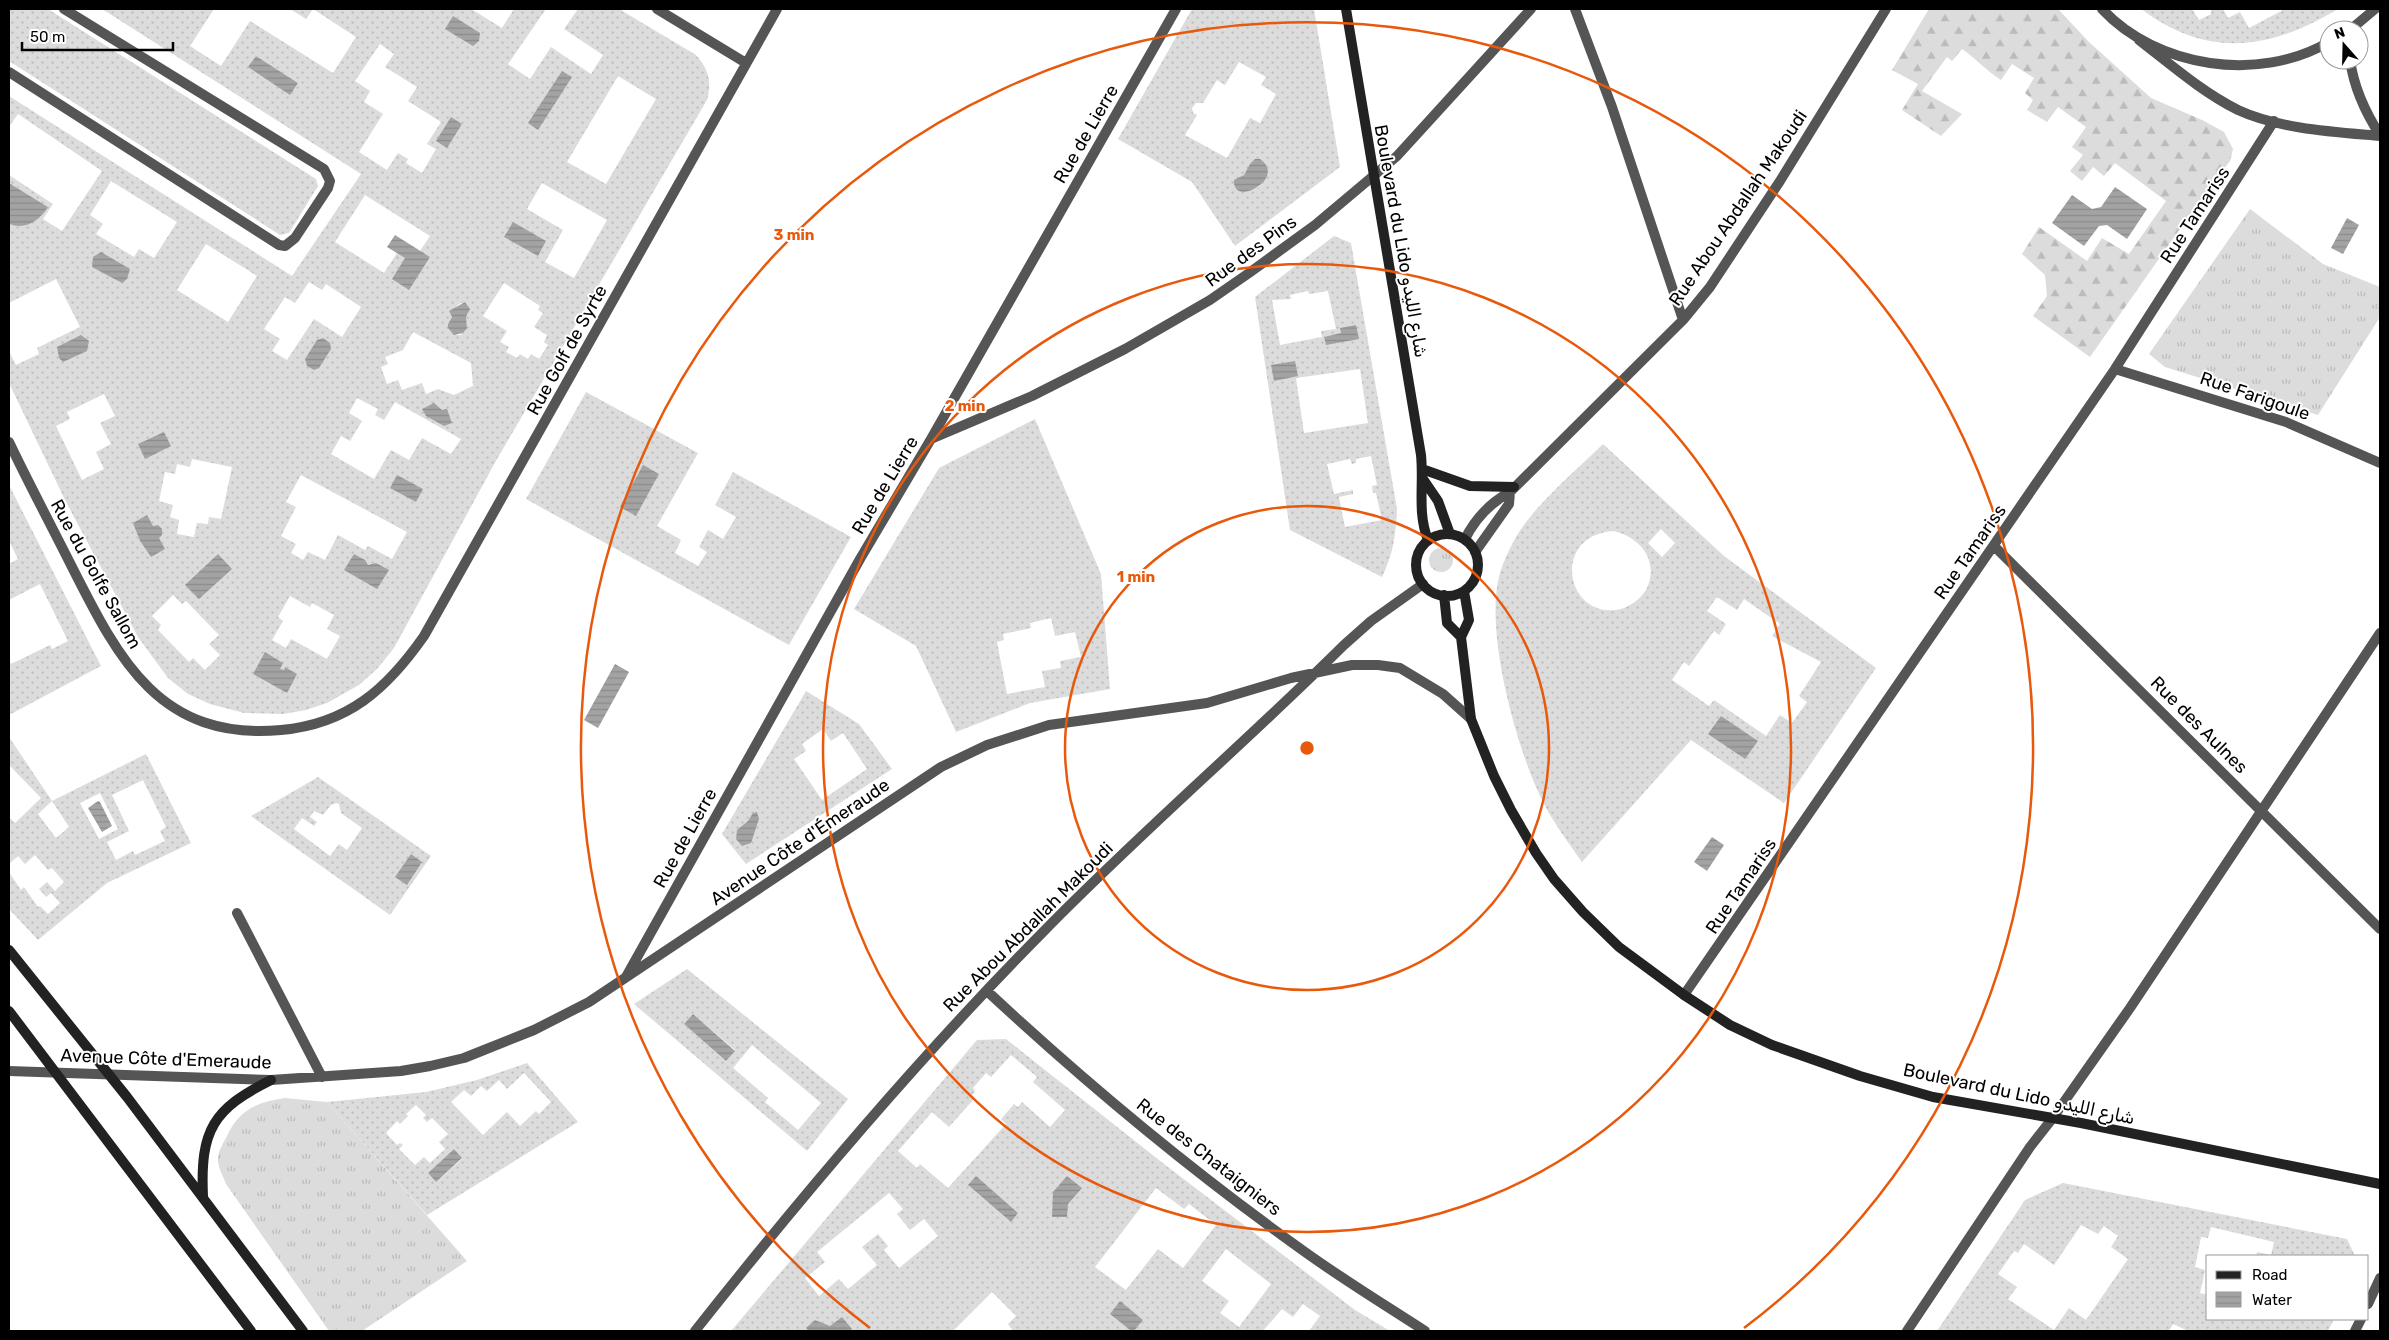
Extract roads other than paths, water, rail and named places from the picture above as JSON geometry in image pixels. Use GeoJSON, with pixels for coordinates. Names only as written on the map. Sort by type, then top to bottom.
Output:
{"type":"FeatureCollection","features":[{"type":"Feature","properties":{"kind":"main road","name":"Boulevard du Lido شارع الليدو"},"geometry":{"type":"LineString","coordinates":[[1346,9],[1423,474],[1422,514],[1423,527],[1428,540]]}},
{"type":"Feature","properties":{"kind":"main road","name":"Boulevard du Lido شارع الليدو"},"geometry":{"type":"LineString","coordinates":[[1423,474],[1438,501],[1450,534]]}},
{"type":"Feature","properties":{"kind":"main road"},"geometry":{"type":"LineString","coordinates":[[1423,474],[1470,486],[1512,489]]}},
{"type":"Feature","properties":{"kind":"main road"},"geometry":{"type":"LineString","coordinates":[[1442,534],[1450,534],[1465,539],[1476,552],[1478,560],[1476,578],[1464,591],[1456,594],[1444,595],[1434,593],[1423,584],[1416,566],[1417,556],[1428,540],[1442,534]]}},
{"type":"Feature","properties":{"kind":"main road","name":"Boulevard du Lido شارع الليدو"},"geometry":{"type":"LineString","coordinates":[[1460,637],[1469,620],[1464,591]]}},
{"type":"Feature","properties":{"kind":"main road","name":"Boulevard du Lido شارع الليدو"},"geometry":{"type":"LineString","coordinates":[[1444,595],[1447,623],[1460,637],[1472,719],[1494,776],[1536,853],[1554,878],[1584,912],[1619,947],[1684,995],[1730,1025],[1772,1045],[1815,1061],[1933,1097],[2081,1123],[2380,1184]]}},
{"type":"Feature","properties":{"kind":"main road"},"geometry":{"type":"LineString","coordinates":[[9,950],[204,1196],[303,1331]]}},
{"type":"Feature","properties":{"kind":"main road"},"geometry":{"type":"LineString","coordinates":[[9,1011],[250,1331]]}},
{"type":"Feature","properties":{"kind":"main road"},"geometry":{"type":"LineString","coordinates":[[204,1196],[203,1151],[211,1128],[230,1104],[271,1080]]}},
{"type":"Feature","properties":{"kind":"street"},"geometry":{"type":"LineString","coordinates":[[9,72],[279,245],[285,246],[295,238],[328,188],[330,181],[324,169],[64,9]]}},
{"type":"Feature","properties":{"kind":"street"},"geometry":{"type":"LineString","coordinates":[[657,9],[746,63]]}},
{"type":"Feature","properties":{"kind":"street","name":"Rue Golf de Syrte"},"geometry":{"type":"LineString","coordinates":[[371,697],[392,677],[428,630],[777,9]]}},
{"type":"Feature","properties":{"kind":"street","name":"Rue de Lierre"},"geometry":{"type":"LineString","coordinates":[[624,980],[855,568],[931,439],[1176,9]]}},
{"type":"Feature","properties":{"kind":"street","name":"Rue des Pins"},"geometry":{"type":"LineString","coordinates":[[931,439],[1032,396],[1086,369],[1210,300],[1315,225],[1398,156],[1531,9]]}},
{"type":"Feature","properties":{"kind":"street"},"geometry":{"type":"LineString","coordinates":[[1575,9],[1612,107],[1683,320]]}},
{"type":"Feature","properties":{"kind":"street","name":"Rue Abou Abdallah Makoudi"},"geometry":{"type":"LineString","coordinates":[[1465,539],[1472,525],[1496,499],[1512,489],[1683,320],[1710,287],[1780,181],[1886,9]]}},
{"type":"Feature","properties":{"kind":"street"},"geometry":{"type":"LineString","coordinates":[[2102,9],[2139,40],[2212,95],[2240,110],[2274,121],[2312,129],[2380,135]]}},
{"type":"Feature","properties":{"kind":"street"},"geometry":{"type":"LineString","coordinates":[[2362,20],[2375,9]]}},
{"type":"Feature","properties":{"kind":"street"},"geometry":{"type":"LineString","coordinates":[[2139,40],[2187,58],[2214,64],[2242,65],[2270,62],[2298,55],[2319,46]]}},
{"type":"Feature","properties":{"kind":"street"},"geometry":{"type":"LineString","coordinates":[[2352,70],[2359,96],[2366,113],[2380,135]]}},
{"type":"Feature","properties":{"kind":"street","name":"Rue Tamariss"},"geometry":{"type":"LineString","coordinates":[[1684,995],[2115,369],[2274,121]]}},
{"type":"Feature","properties":{"kind":"street","name":"Rue Farigoule"},"geometry":{"type":"LineString","coordinates":[[2115,369],[2286,422],[2380,463]]}},
{"type":"Feature","properties":{"kind":"street","name":"Rue du Golfe Sallom"},"geometry":{"type":"LineString","coordinates":[[9,442],[110,638],[135,674],[161,700],[196,720],[213,725],[265,731],[290,730],[332,720],[371,697]]}},
{"type":"Feature","properties":{"kind":"street","name":"Rue Abou Abdallah Makoudi"},"geometry":{"type":"LineString","coordinates":[[1476,552],[1509,504],[1512,489]]}},
{"type":"Feature","properties":{"kind":"street","name":"Rue des Aulnes"},"geometry":{"type":"LineString","coordinates":[[1994,546],[2380,929]]}},
{"type":"Feature","properties":{"kind":"street","name":"Rue Abou Abdallah Makoudi"},"geometry":{"type":"LineString","coordinates":[[695,1331],[846,1147],[956,1022],[1045,930],[1145,832],[1371,621],[1423,584]]}},
{"type":"Feature","properties":{"kind":"street"},"geometry":{"type":"LineString","coordinates":[[1907,1331],[2030,1147],[2052,1119],[2130,1008],[2380,633]]}},
{"type":"Feature","properties":{"kind":"street","name":"Avenue Côte d'Émeraude"},"geometry":{"type":"LineString","coordinates":[[322,1077],[401,1071],[464,1058],[507,1042],[558,1018],[624,980],[941,767],[987,745],[1049,725],[1207,703],[1291,678],[1352,665],[1378,664],[1400,668],[1443,694],[1472,719]]}},
{"type":"Feature","properties":{"kind":"street"},"geometry":{"type":"LineString","coordinates":[[237,913],[322,1077]]}},
{"type":"Feature","properties":{"kind":"street","name":"Rue des Chataigniers"},"geometry":{"type":"LineString","coordinates":[[987,991],[1080,1076],[1192,1166],[1305,1252],[1425,1331]]}},
{"type":"Feature","properties":{"kind":"street","name":"Avenue Côte d'Emeraude"},"geometry":{"type":"LineString","coordinates":[[9,1071],[55,1071],[271,1080],[322,1077]]}},
{"type":"Feature","properties":{"kind":"street"},"geometry":{"type":"LineString","coordinates":[[2369,1302],[2380,1278]]}},
{"type":"Feature","properties":{"kind":"water"},"geometry":{"type":"Polygon","coordinates":[[[453,16],[480,33],[479,41],[473,46],[445,29],[453,16]]]}},
{"type":"Feature","properties":{"kind":"water"},"geometry":{"type":"Polygon","coordinates":[[[256,56],[298,83],[290,95],[248,67],[256,56]]]}},
{"type":"Feature","properties":{"kind":"water"},"geometry":{"type":"Polygon","coordinates":[[[562,71],[572,77],[538,130],[528,123],[562,71]]]}},
{"type":"Feature","properties":{"kind":"water"},"geometry":{"type":"Polygon","coordinates":[[[451,117],[462,124],[447,148],[436,141],[451,117]]]}},
{"type":"Feature","properties":{"kind":"water"},"geometry":{"type":"Polygon","coordinates":[[[1255,159],[1260,159],[1267,167],[1264,182],[1257,188],[1241,192],[1236,188],[1234,180],[1244,175],[1255,159]]]}},
{"type":"Feature","properties":{"kind":"water"},"geometry":{"type":"Polygon","coordinates":[[[9,183],[48,207],[32,223],[21,226],[9,224],[9,183]]]}},
{"type":"Feature","properties":{"kind":"water"},"geometry":{"type":"Polygon","coordinates":[[[2115,187],[2147,209],[2127,239],[2107,225],[2099,226],[2084,246],[2052,223],[2072,195],[2092,209],[2101,207],[2115,187]]]}},
{"type":"Feature","properties":{"kind":"water"},"geometry":{"type":"Polygon","coordinates":[[[2347,218],[2359,225],[2343,254],[2331,248],[2347,218]]]}},
{"type":"Feature","properties":{"kind":"water"},"geometry":{"type":"Polygon","coordinates":[[[513,222],[546,241],[538,256],[504,237],[513,222]]]}},
{"type":"Feature","properties":{"kind":"water"},"geometry":{"type":"Polygon","coordinates":[[[395,235],[430,257],[409,290],[392,279],[405,258],[387,247],[395,235]]]}},
{"type":"Feature","properties":{"kind":"water"},"geometry":{"type":"Polygon","coordinates":[[[101,252],[130,269],[127,279],[122,283],[92,267],[93,257],[101,252]]]}},
{"type":"Feature","properties":{"kind":"water"},"geometry":{"type":"Polygon","coordinates":[[[465,302],[470,309],[466,317],[467,328],[463,333],[454,335],[448,328],[452,317],[449,311],[465,302]]]}},
{"type":"Feature","properties":{"kind":"water"},"geometry":{"type":"Polygon","coordinates":[[[1356,325],[1359,339],[1326,345],[1324,337],[1341,333],[1340,328],[1356,325]]]}},
{"type":"Feature","properties":{"kind":"water"},"geometry":{"type":"Polygon","coordinates":[[[81,335],[89,341],[87,351],[63,362],[59,358],[57,347],[81,335]]]}},
{"type":"Feature","properties":{"kind":"water"},"geometry":{"type":"Polygon","coordinates":[[[323,338],[330,343],[331,349],[319,368],[314,370],[307,366],[305,359],[317,340],[323,338]]]}},
{"type":"Feature","properties":{"kind":"water"},"geometry":{"type":"Polygon","coordinates":[[[1295,361],[1298,376],[1274,381],[1271,365],[1295,361]]]}},
{"type":"Feature","properties":{"kind":"water"},"geometry":{"type":"Polygon","coordinates":[[[434,403],[442,410],[447,409],[452,423],[444,426],[426,416],[422,409],[434,403]]]}},
{"type":"Feature","properties":{"kind":"water"},"geometry":{"type":"Polygon","coordinates":[[[164,432],[171,446],[145,459],[138,444],[164,432]]]}},
{"type":"Feature","properties":{"kind":"water"},"geometry":{"type":"Polygon","coordinates":[[[643,465],[659,474],[636,516],[620,507],[643,465]]]}},
{"type":"Feature","properties":{"kind":"water"},"geometry":{"type":"Polygon","coordinates":[[[397,475],[423,489],[416,502],[390,488],[397,475]]]}},
{"type":"Feature","properties":{"kind":"water"},"geometry":{"type":"Polygon","coordinates":[[[147,515],[153,526],[158,525],[162,529],[162,535],[159,538],[165,549],[151,557],[140,541],[133,523],[147,515]]]}},
{"type":"Feature","properties":{"kind":"water"},"geometry":{"type":"Polygon","coordinates":[[[218,554],[232,569],[199,599],[185,585],[218,554]]]}},
{"type":"Feature","properties":{"kind":"water"},"geometry":{"type":"Polygon","coordinates":[[[354,554],[365,560],[368,565],[376,563],[389,570],[377,589],[344,570],[354,554]]]}},
{"type":"Feature","properties":{"kind":"water"},"geometry":{"type":"Polygon","coordinates":[[[265,652],[283,663],[280,669],[284,670],[285,667],[297,674],[287,693],[253,674],[265,652]]]}},
{"type":"Feature","properties":{"kind":"water"},"geometry":{"type":"Polygon","coordinates":[[[615,664],[629,672],[598,728],[584,720],[615,664]]]}},
{"type":"Feature","properties":{"kind":"water"},"geometry":{"type":"Polygon","coordinates":[[[1721,716],[1758,741],[1745,759],[1708,734],[1721,716]]]}},
{"type":"Feature","properties":{"kind":"water"},"geometry":{"type":"Polygon","coordinates":[[[98,801],[112,826],[102,832],[88,808],[98,801]]]}},
{"type":"Feature","properties":{"kind":"water"},"geometry":{"type":"Polygon","coordinates":[[[757,812],[759,819],[751,843],[742,846],[736,839],[737,830],[748,821],[753,813],[757,812]]]}},
{"type":"Feature","properties":{"kind":"water"},"geometry":{"type":"Polygon","coordinates":[[[1712,837],[1724,845],[1707,871],[1694,862],[1712,837]]]}},
{"type":"Feature","properties":{"kind":"water"},"geometry":{"type":"Polygon","coordinates":[[[411,854],[422,862],[407,885],[395,877],[411,854]]]}},
{"type":"Feature","properties":{"kind":"water"},"geometry":{"type":"Polygon","coordinates":[[[693,1014],[735,1051],[726,1061],[684,1024],[693,1014]]]}},
{"type":"Feature","properties":{"kind":"water"},"geometry":{"type":"Polygon","coordinates":[[[454,1149],[462,1158],[436,1182],[428,1173],[454,1149]]]}},
{"type":"Feature","properties":{"kind":"water"},"geometry":{"type":"Polygon","coordinates":[[[976,1176],[1018,1213],[1011,1222],[968,1185],[976,1176]]]}},
{"type":"Feature","properties":{"kind":"water"},"geometry":{"type":"Polygon","coordinates":[[[1067,1176],[1082,1188],[1068,1204],[1067,1217],[1052,1217],[1053,1192],[1067,1176]]]}},
{"type":"Feature","properties":{"kind":"water"},"geometry":{"type":"Polygon","coordinates":[[[1120,1301],[1143,1320],[1134,1331],[1131,1331],[1110,1314],[1120,1301]]]}},
{"type":"Feature","properties":{"kind":"water"},"geometry":{"type":"Polygon","coordinates":[[[842,1317],[852,1329],[850,1331],[809,1331],[806,1328],[815,1320],[830,1326],[842,1317]]]}}]}
